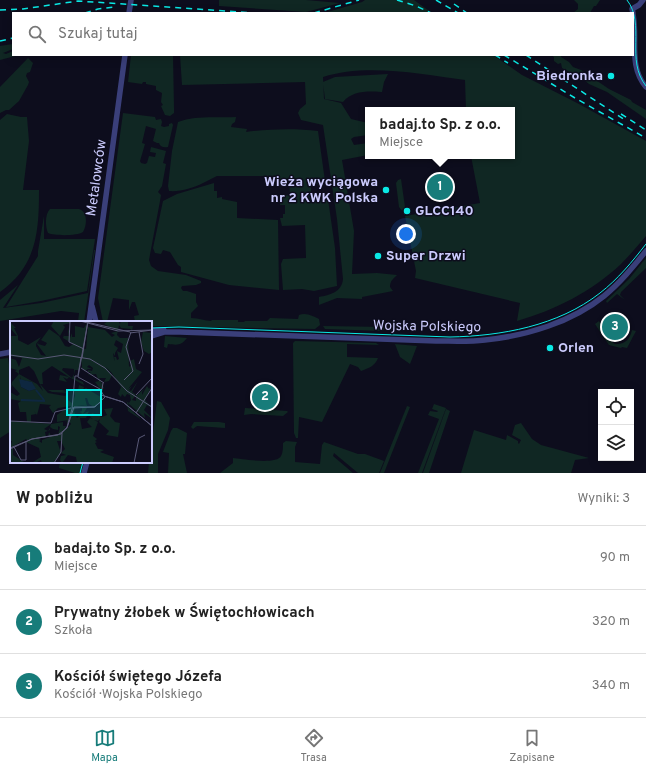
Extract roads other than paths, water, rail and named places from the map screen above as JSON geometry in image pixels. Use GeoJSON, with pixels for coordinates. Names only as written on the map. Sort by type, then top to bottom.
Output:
{"type":"FeatureCollection","features":[{"type":"Feature","properties":{"kind":"street"},"geometry":{"type":"LineString","coordinates":[[130,12],[131,0]]}},
{"type":"Feature","properties":{"kind":"street"},"geometry":{"type":"LineString","coordinates":[[632,12],[643,0]]}},
{"type":"Feature","properties":{"kind":"street"},"geometry":{"type":"LineString","coordinates":[[634,40],[636,68],[639,77],[646,87]]}},
{"type":"Feature","properties":{"kind":"street","name":"Metalowców"},"geometry":{"type":"LineString","coordinates":[[89,321],[125,56]]}},
{"type":"Feature","properties":{"kind":"street","name":"Wojska Polskiego"},"geometry":{"type":"LineString","coordinates":[[180,332],[436,341],[476,341],[499,338],[536,329],[568,317],[586,308],[618,284],[646,251]]}},
{"type":"Feature","properties":{"kind":"street"},"geometry":{"type":"LineString","coordinates":[[92,304],[96,321]]}},
{"type":"Feature","properties":{"kind":"street"},"geometry":{"type":"LineString","coordinates":[[152,331],[166,330],[180,332]]}},
{"type":"Feature","properties":{"kind":"street"},"geometry":{"type":"LineString","coordinates":[[152,336],[164,332],[180,332]]}},
{"type":"Feature","properties":{"kind":"street"},"geometry":{"type":"LineString","coordinates":[[0,354],[10,352]]}},
{"type":"Feature","properties":{"kind":"street"},"geometry":{"type":"LineString","coordinates":[[84,473],[87,463]]}},
{"type":"Feature","properties":{"kind":"tram line"},"geometry":{"type":"LineString","coordinates":[[627,0],[633,12]]}},
{"type":"Feature","properties":{"kind":"tram line"},"geometry":{"type":"LineString","coordinates":[[634,17],[637,65],[640,76],[646,86]]}},
{"type":"Feature","properties":{"kind":"tram line"},"geometry":{"type":"LineString","coordinates":[[152,328],[179,327],[450,337],[509,331],[548,321],[566,314],[584,304],[613,282],[646,244]]}},
{"type":"Feature","properties":{"kind":"tram line"},"geometry":{"type":"LineString","coordinates":[[80,473],[83,463]]}},
{"type":"Feature","properties":{"kind":"railway"},"geometry":{"type":"LineString","coordinates":[[317,12],[359,0]]}},
{"type":"Feature","properties":{"kind":"railway"},"geometry":{"type":"LineString","coordinates":[[397,0],[429,12]]}},
{"type":"Feature","properties":{"kind":"railway"},"geometry":{"type":"LineString","coordinates":[[436,0],[456,12]]}},
{"type":"Feature","properties":{"kind":"railway"},"geometry":{"type":"LineString","coordinates":[[0,10],[23,9],[78,1],[241,12]]}},
{"type":"Feature","properties":{"kind":"railway"},"geometry":{"type":"LineString","coordinates":[[454,4],[466,12]]}},
{"type":"Feature","properties":{"kind":"railway"},"geometry":{"type":"LineString","coordinates":[[88,12],[114,7]]}},
{"type":"Feature","properties":{"kind":"railway"},"geometry":{"type":"LineString","coordinates":[[0,41],[12,38]]}},
{"type":"Feature","properties":{"kind":"railway"},"geometry":{"type":"LineString","coordinates":[[497,56],[508,63]]}},
{"type":"Feature","properties":{"kind":"railway"},"geometry":{"type":"LineString","coordinates":[[506,56],[575,98],[646,138]]}},
{"type":"Feature","properties":{"kind":"railway"},"geometry":{"type":"LineString","coordinates":[[528,56],[625,120]]}},
{"type":"Feature","properties":{"kind":"railway"},"geometry":{"type":"LineString","coordinates":[[621,114],[646,130]]}},
{"type":"Feature","properties":{"kind":"place","name":"Biedronka"},"geometry":{"type":"Point","coordinates":[611,76]}},
{"type":"Feature","properties":{"kind":"place","name":"badaj.to Sp. z o.o."},"geometry":{"type":"Point","coordinates":[440,187]}},
{"type":"Feature","properties":{"kind":"place","name":"Wieża wyciągowa nr 2 KWK Polska"},"geometry":{"type":"Point","coordinates":[386,190]}},
{"type":"Feature","properties":{"kind":"place","name":"GLCC140"},"geometry":{"type":"Point","coordinates":[407,211]}},
{"type":"Feature","properties":{"kind":"place","name":"Super Drzwi"},"geometry":{"type":"Point","coordinates":[378,256]}},
{"type":"Feature","properties":{"kind":"place","name":"Kościół świętego Józefa"},"geometry":{"type":"Point","coordinates":[615,327]}},
{"type":"Feature","properties":{"kind":"place","name":"Orlen"},"geometry":{"type":"Point","coordinates":[550,348]}},
{"type":"Feature","properties":{"kind":"place","name":"Prywatny żłobek w Świętochłowicach"},"geometry":{"type":"Point","coordinates":[265,397]}}]}
